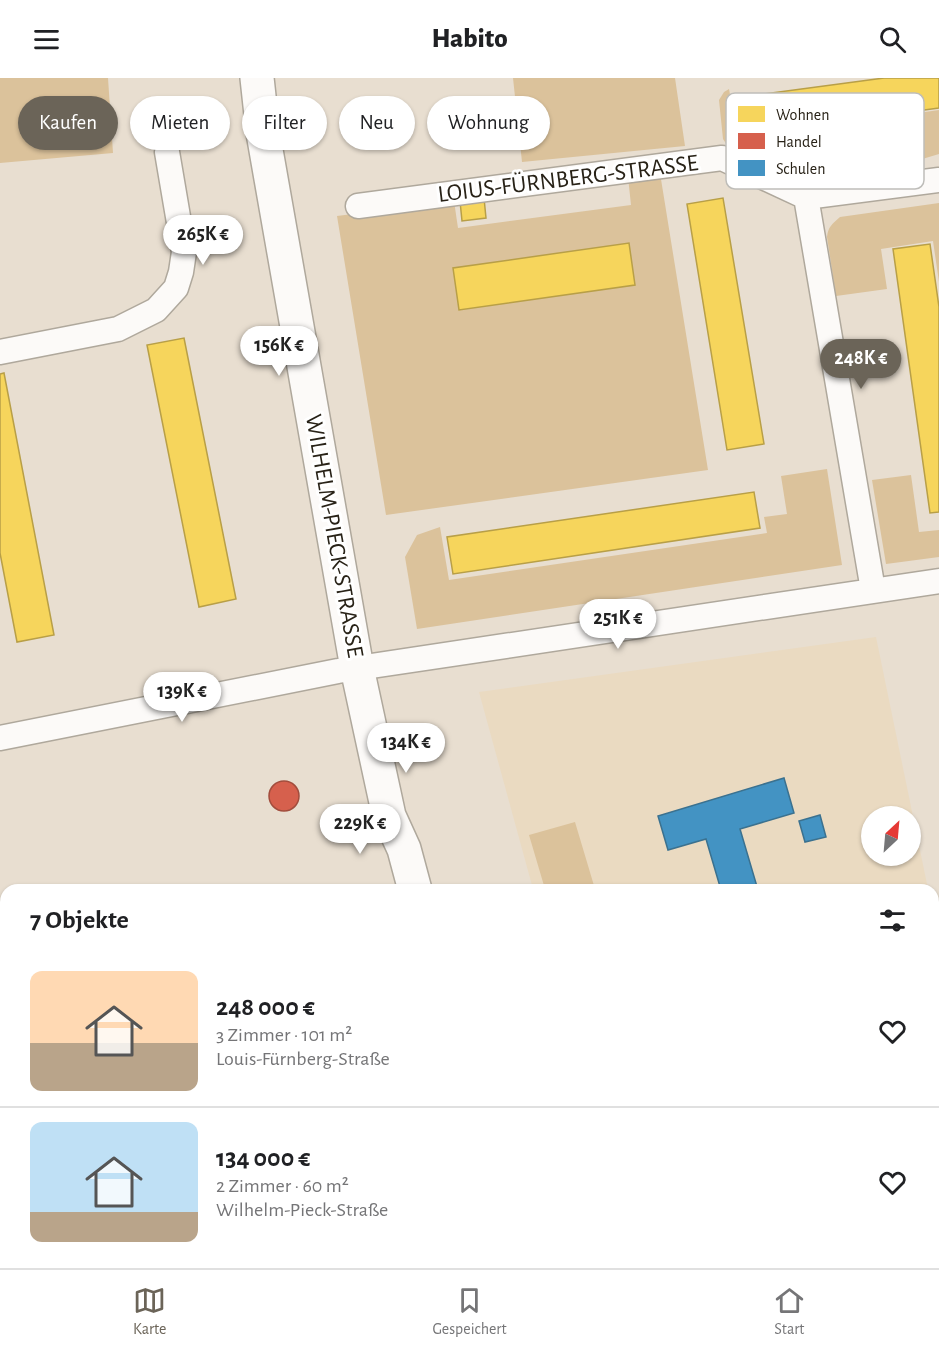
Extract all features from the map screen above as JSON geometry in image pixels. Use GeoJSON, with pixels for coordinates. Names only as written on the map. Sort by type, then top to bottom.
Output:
{"type":"FeatureCollection","features":[{"type":"Feature","properties":{"kind":"main road","name":"WILHELM-PIECK-STRASSE"},"geometry":{"type":"LineString","coordinates":[[257,78],[263,133],[357,668],[389,816],[405,849],[414,884]]}},
{"type":"Feature","properties":{"kind":"main road","name":"WILHELM-PIECK-STRASSE"},"geometry":{"type":"LineString","coordinates":[[389,816],[385,854],[392,884]]}},
{"type":"Feature","properties":{"kind":"street"},"geometry":{"type":"LineString","coordinates":[[0,352],[118,329],[156,310],[176,288],[182,272],[184,252],[167,152]]}},
{"type":"Feature","properties":{"kind":"street","name":"LOIUS-FÜRNBERG-STRASSE"},"geometry":{"type":"LineString","coordinates":[[358,206],[722,158],[726,160]]}},
{"type":"Feature","properties":{"kind":"street"},"geometry":{"type":"LineString","coordinates":[[924,182],[939,180]]}},
{"type":"Feature","properties":{"kind":"street","name":"LOIUS-FÜRNBERG-STRASSE"},"geometry":{"type":"LineString","coordinates":[[789,189],[806,197]]}},
{"type":"Feature","properties":{"kind":"street"},"geometry":{"type":"LineString","coordinates":[[869,189],[806,197],[873,590]]}},
{"type":"Feature","properties":{"kind":"street"},"geometry":{"type":"LineString","coordinates":[[0,738],[357,668],[939,581]]}},
{"type":"Feature","properties":{"kind":"shaded area"},"geometry":{"type":"Polygon","coordinates":[[[0,78],[108,78],[109,96],[18,96],[18,150],[113,150],[113,153],[0,163],[0,78]]]}},
{"type":"Feature","properties":{"kind":"shaded area"},"geometry":{"type":"Polygon","coordinates":[[[513,78],[675,78],[685,146],[522,162],[521,150],[550,150],[550,96],[515,96],[513,78]]]}},
{"type":"Feature","properties":{"kind":"shaded area"},"geometry":{"type":"Polygon","coordinates":[[[729,89],[730,93],[726,93],[726,144],[723,139],[719,100],[729,89]]]}},
{"type":"Feature","properties":{"kind":"shaded area"},"geometry":{"type":"Polygon","coordinates":[[[939,110],[939,154],[924,158],[924,112],[939,110]]]}},
{"type":"Feature","properties":{"kind":"shaded area"},"geometry":{"type":"Polygon","coordinates":[[[660,173],[708,470],[386,515],[337,216],[454,201],[458,228],[631,205],[628,177],[660,173]],[[629,243],[454,268],[459,310],[635,285],[629,243]]]}},
{"type":"Feature","properties":{"kind":"shaded area"},"geometry":{"type":"Polygon","coordinates":[[[939,203],[939,282],[933,241],[881,249],[887,289],[836,296],[827,237],[829,228],[840,217],[939,203]]]}},
{"type":"Feature","properties":{"kind":"shaded area"},"geometry":{"type":"Polygon","coordinates":[[[827,469],[842,565],[417,629],[405,557],[417,535],[440,527],[449,580],[767,533],[764,517],[787,514],[781,476],[827,469]]]}},
{"type":"Feature","properties":{"kind":"shaded area"},"geometry":{"type":"Polygon","coordinates":[[[911,475],[919,532],[939,530],[939,557],[886,564],[872,480],[911,475]]]}},
{"type":"Feature","properties":{"kind":"shaded area"},"geometry":{"type":"Polygon","coordinates":[[[876,637],[911,806],[861,806],[861,866],[921,866],[921,855],[927,884],[532,884],[479,692],[876,637]]]}},
{"type":"Feature","properties":{"kind":"shaded area"},"geometry":{"type":"Polygon","coordinates":[[[575,822],[594,884],[544,884],[529,835],[575,822]]]}},
{"type":"Feature","properties":{"kind":"building: Wohnen"},"geometry":{"type":"Polygon","coordinates":[[[884,78],[939,78],[939,108],[924,110],[924,93],[772,93],[884,78]]]}},
{"type":"Feature","properties":{"kind":"building: Wohnen"},"geometry":{"type":"Polygon","coordinates":[[[484,198],[486,218],[462,221],[460,201],[484,198]]]}},
{"type":"Feature","properties":{"kind":"building: Wohnen"},"geometry":{"type":"Polygon","coordinates":[[[723,198],[764,444],[727,450],[687,204],[723,198]]]}},
{"type":"Feature","properties":{"kind":"building: Wohnen"},"geometry":{"type":"Polygon","coordinates":[[[629,243],[635,285],[459,310],[453,268],[629,243]]]}},
{"type":"Feature","properties":{"kind":"building: Wohnen"},"geometry":{"type":"Polygon","coordinates":[[[930,244],[939,307],[939,512],[930,513],[893,249],[930,244]]]}},
{"type":"Feature","properties":{"kind":"building: Wohnen"},"geometry":{"type":"Polygon","coordinates":[[[184,338],[236,599],[199,607],[147,345],[184,338]]]}},
{"type":"Feature","properties":{"kind":"building: Wohnen"},"geometry":{"type":"Polygon","coordinates":[[[4,373],[54,635],[17,642],[0,553],[0,374],[4,373]]]}},
{"type":"Feature","properties":{"kind":"building: Wohnen"},"geometry":{"type":"Polygon","coordinates":[[[754,492],[760,528],[453,574],[447,537],[754,492]]]}},
{"type":"Feature","properties":{"kind":"building: Handel"},"geometry":{"type":"Polygon","coordinates":[[[284,781],[290,782],[298,790],[298,802],[290,810],[284,811],[278,810],[270,802],[269,796],[270,790],[278,782],[284,781]]]}},
{"type":"Feature","properties":{"kind":"building: Schulen"},"geometry":{"type":"Polygon","coordinates":[[[784,778],[794,813],[740,829],[756,884],[719,884],[706,839],[668,850],[658,816],[784,778]]]}},
{"type":"Feature","properties":{"kind":"building: Schulen"},"geometry":{"type":"Polygon","coordinates":[[[820,815],[826,837],[805,842],[799,821],[820,815]]]}}]}
